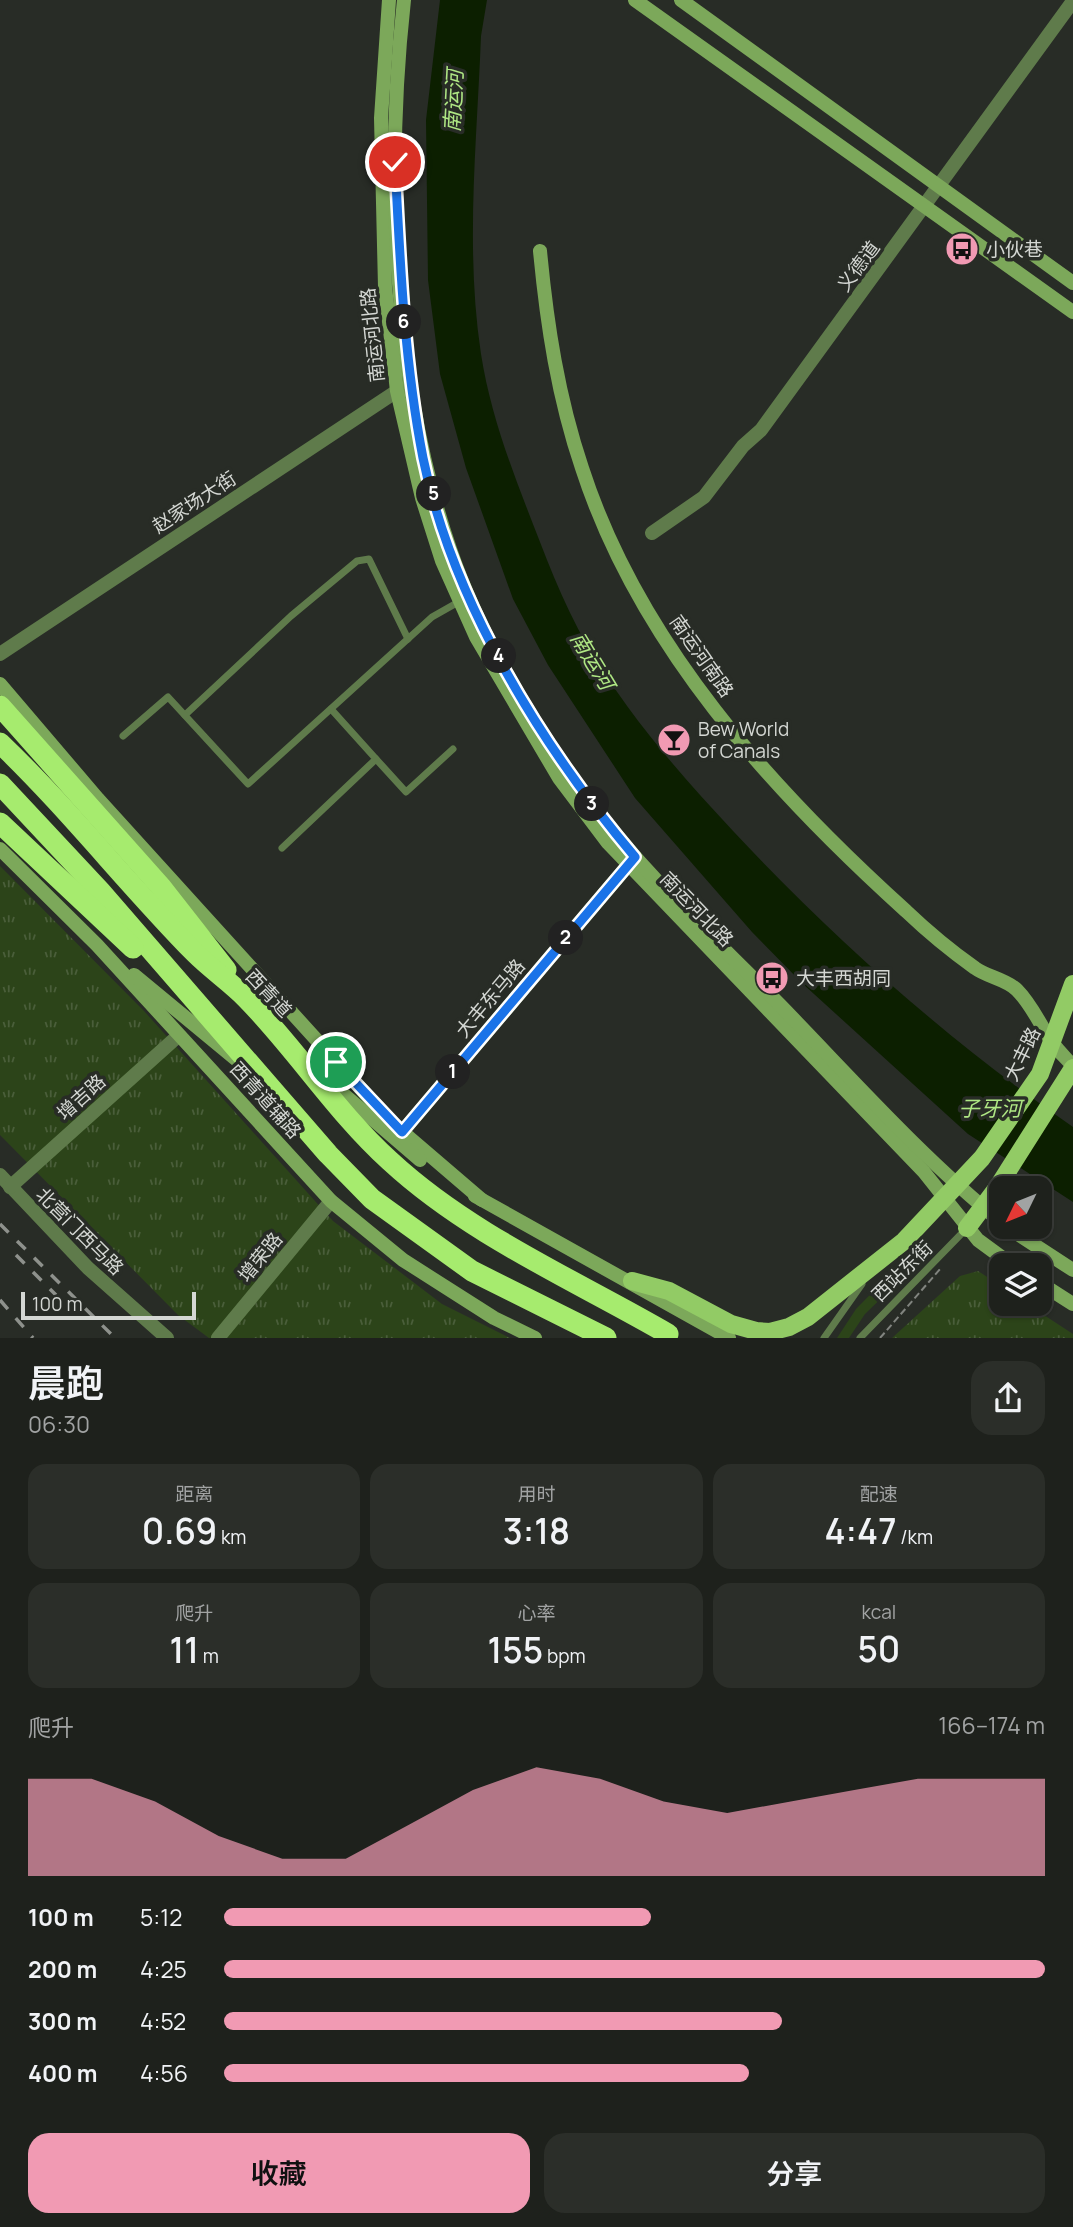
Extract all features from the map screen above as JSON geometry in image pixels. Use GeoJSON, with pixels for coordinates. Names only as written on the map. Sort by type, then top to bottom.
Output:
{"type":"FeatureCollection","features":[{"type":"Feature","properties":{"kind":"highway"},"geometry":{"type":"LineString","coordinates":[[0,706],[202,936],[246,998]]}},
{"type":"Feature","properties":{"kind":"highway","name":"西青道"},"geometry":{"type":"LineString","coordinates":[[0,743],[77,820],[195,954],[246,998],[313,1079],[390,1161],[436,1198],[495,1237],[668,1334]]}},
{"type":"Feature","properties":{"kind":"highway"},"geometry":{"type":"LineString","coordinates":[[0,785],[100,891],[265,1083],[372,1199],[419,1236],[472,1271],[606,1338]]}},
{"type":"Feature","properties":{"kind":"highway"},"geometry":{"type":"LineString","coordinates":[[4,835],[209,1018]]}},
{"type":"Feature","properties":{"kind":"main road","name":"大丰路"},"geometry":{"type":"LineString","coordinates":[[944,1200],[982,1158],[1032,1088],[1053,1044],[1073,984]]}},
{"type":"Feature","properties":{"kind":"main road"},"geometry":{"type":"LineString","coordinates":[[967,1228],[1053,1103],[1073,1067]]}},
{"type":"Feature","properties":{"kind":"main road"},"geometry":{"type":"LineString","coordinates":[[632,1281],[653,1285],[688,1298],[731,1324],[770,1332],[808,1317],[904,1241],[944,1200]]}},
{"type":"Feature","properties":{"kind":"street","name":"南运河北路"},"geometry":{"type":"LineString","coordinates":[[389,0],[381,118],[385,287],[404,390],[464,599],[548,739],[632,861],[924,1172],[967,1228],[994,1253]]}},
{"type":"Feature","properties":{"kind":"street","name":"南运河北路"},"geometry":{"type":"LineString","coordinates":[[404,0],[397,65],[395,162],[404,390]]}},
{"type":"Feature","properties":{"kind":"street"},"geometry":{"type":"LineString","coordinates":[[635,0],[1073,312]]}},
{"type":"Feature","properties":{"kind":"street"},"geometry":{"type":"LineString","coordinates":[[681,0],[1073,283]]}},
{"type":"Feature","properties":{"kind":"street","name":"义德道"},"geometry":{"type":"LineString","coordinates":[[652,533],[704,497],[743,446],[761,430],[927,206],[1073,1]]}},
{"type":"Feature","properties":{"kind":"street","name":"南运河南路"},"geometry":{"type":"LineString","coordinates":[[541,251],[546,313],[559,390],[582,470],[615,551],[655,624],[709,703],[837,847],[907,912],[976,970],[1015,988],[1053,1044],[1073,1067]]}},
{"type":"Feature","properties":{"kind":"street","name":"赵家场大街"},"geometry":{"type":"LineString","coordinates":[[0,654],[404,390]]}},
{"type":"Feature","properties":{"kind":"street"},"geometry":{"type":"LineString","coordinates":[[0,684],[98,799],[402,1132],[482,1200]]}},
{"type":"Feature","properties":{"kind":"street","name":"西青道辅路"},"geometry":{"type":"LineString","coordinates":[[4,835],[97,945],[331,1201],[403,1260],[494,1318],[535,1338]]}},
{"type":"Feature","properties":{"kind":"street","name":"南运河北路"},"geometry":{"type":"LineString","coordinates":[[632,861],[958,1186],[989,1213]]}},
{"type":"Feature","properties":{"kind":"street","name":"大丰东马路"},"geometry":{"type":"LineString","coordinates":[[402,1132],[632,861]]}},
{"type":"Feature","properties":{"kind":"street"},"geometry":{"type":"LineString","coordinates":[[97,945],[265,1083]]}},
{"type":"Feature","properties":{"kind":"street","name":"增吉路"},"geometry":{"type":"LineString","coordinates":[[5,1181],[175,1032]]}},
{"type":"Feature","properties":{"kind":"street"},"geometry":{"type":"LineString","coordinates":[[281,1039],[416,1158],[555,1242],[632,1281],[729,1338]]}},
{"type":"Feature","properties":{"kind":"street"},"geometry":{"type":"LineString","coordinates":[[1053,1044],[1073,1050]]}},
{"type":"Feature","properties":{"kind":"street","name":"北营门西马路"},"geometry":{"type":"LineString","coordinates":[[5,1181],[88,1268],[167,1338]]}},
{"type":"Feature","properties":{"kind":"street","name":"增荣路"},"geometry":{"type":"LineString","coordinates":[[218,1338],[331,1201]]}},
{"type":"Feature","properties":{"kind":"street"},"geometry":{"type":"LineString","coordinates":[[1025,1239],[1073,1270]]}},
{"type":"Feature","properties":{"kind":"street"},"geometry":{"type":"LineString","coordinates":[[1052,1291],[1073,1304]]}},
{"type":"Feature","properties":{"kind":"lane"},"geometry":{"type":"LineString","coordinates":[[185,715],[291,616],[357,561],[369,559],[408,639]]}},
{"type":"Feature","properties":{"kind":"lane"},"geometry":{"type":"LineString","coordinates":[[123,736],[168,697],[248,784],[432,617],[464,599]]}},
{"type":"Feature","properties":{"kind":"lane"},"geometry":{"type":"LineString","coordinates":[[331,709],[406,792],[453,750]]}},
{"type":"Feature","properties":{"kind":"lane"},"geometry":{"type":"LineString","coordinates":[[282,848],[376,759]]}},
{"type":"Feature","properties":{"kind":"lane","name":"西站东街"},"geometry":{"type":"LineString","coordinates":[[860,1338],[967,1228]]}},
{"type":"Feature","properties":{"kind":"lane","name":"西站东街"},"geometry":{"type":"LineString","coordinates":[[824,1338],[855,1292],[904,1241]]}},
{"type":"Feature","properties":{"kind":"path"},"geometry":{"type":"LineString","coordinates":[[880,1338],[939,1274],[950,1245]]}},
{"type":"Feature","properties":{"kind":"green space"},"geometry":{"type":"Polygon","coordinates":[[[0,866],[144,1011],[333,1221],[442,1304],[510,1338],[209,1338],[178,1315],[0,1135],[0,866]]]}},
{"type":"Feature","properties":{"kind":"green space"},"geometry":{"type":"Polygon","coordinates":[[[917,1247],[924,1249],[925,1256],[865,1314],[849,1338],[837,1338],[856,1309],[917,1247]]]}},
{"type":"Feature","properties":{"kind":"green space"},"geometry":{"type":"Polygon","coordinates":[[[978,1271],[989,1278],[989,1316],[1045,1316],[1073,1334],[1073,1338],[892,1338],[960,1276],[978,1271]]]}},
{"type":"Feature","properties":{"kind":"water","name":"子牙河"},"geometry":{"type":"Polygon","coordinates":[[[440,0],[487,0],[481,36],[473,235],[476,315],[481,354],[494,412],[512,469],[569,612],[603,671],[655,743],[773,873],[896,989],[983,1061],[1073,1127],[1073,1202],[1052,1188],[1052,1176],[1033,1176],[968,1134],[803,984],[752,932],[635,798],[548,665],[513,599],[466,468],[440,374],[428,280],[426,120],[440,0]]]}},
{"type":"Feature","properties":{"kind":"railway"},"geometry":{"type":"LineString","coordinates":[[0,1224],[115,1338]]}},
{"type":"Feature","properties":{"kind":"railway"},"geometry":{"type":"LineString","coordinates":[[16,1255],[56,1295]]}},
{"type":"Feature","properties":{"kind":"railway"},"geometry":{"type":"LineString","coordinates":[[0,1300],[33,1338]]}},
{"type":"Feature","properties":{"kind":"place","name":"小伙巷"},"geometry":{"type":"Point","coordinates":[962,249]}},
{"type":"Feature","properties":{"kind":"place","name":"Bew World of Canals"},"geometry":{"type":"Point","coordinates":[674,740]}},
{"type":"Feature","properties":{"kind":"place","name":"大丰西胡同"},"geometry":{"type":"Point","coordinates":[772,978]}},
{"type":"Feature","properties":{"kind":"route"},"geometry":{"type":"LineString","coordinates":[[336,1062],[402,1132],[635,857],[587,798],[528,707],[480,620],[450,550],[424,461],[411,389],[402,304],[395,162]]}},
{"type":"Feature","properties":{"kind":"water label","name":"南运河"},"geometry":{"type":"Point","coordinates":[454,101]}},
{"type":"Feature","properties":{"kind":"water label","name":"南运河"},"geometry":{"type":"Point","coordinates":[592,661]}}]}
